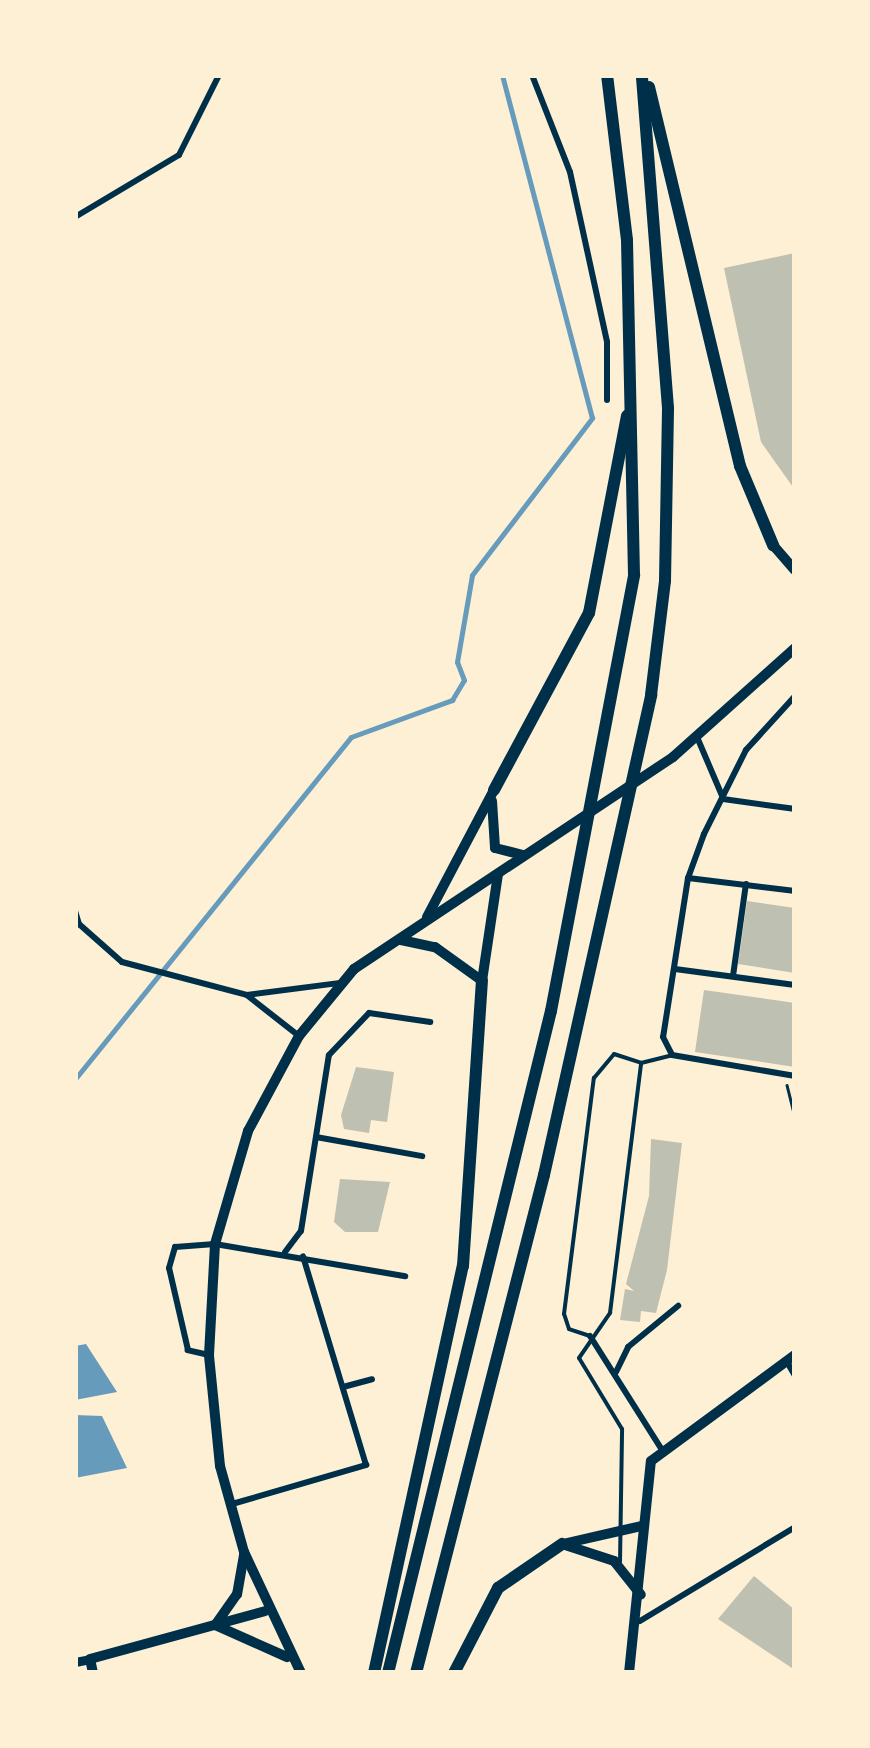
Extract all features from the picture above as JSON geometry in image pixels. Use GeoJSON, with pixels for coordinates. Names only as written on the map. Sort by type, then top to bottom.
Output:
{"type":"FeatureCollection","features":[{"type":"Feature","properties":{"kind":"highway"},"geometry":{"type":"LineString","coordinates":[[388,1673],[597,802],[634,574],[634,370],[607,75]]}},
{"type":"Feature","properties":{"kind":"highway"},"geometry":{"type":"LineString","coordinates":[[644,75],[740,466],[773,545]]}},
{"type":"Feature","properties":{"kind":"highway"},"geometry":{"type":"LineString","coordinates":[[416,1673],[544,1176],[651,695],[665,581],[668,408],[644,75]]}},
{"type":"Feature","properties":{"kind":"highway"},"geometry":{"type":"LineString","coordinates":[[494,790],[543,710],[598,584],[634,370]]}},
{"type":"Feature","properties":{"kind":"highway"},"geometry":{"type":"LineString","coordinates":[[374,1673],[463,1266],[482,980]]}},
{"type":"Feature","properties":{"kind":"highway"},"geometry":{"type":"LineString","coordinates":[[454,1673],[498,1588],[562,1544]]}},
{"type":"Feature","properties":{"kind":"main road"},"geometry":{"type":"LineString","coordinates":[[773,545],[795,570]]}},
{"type":"Feature","properties":{"kind":"main road"},"geometry":{"type":"LineString","coordinates":[[298,1669],[265,1611],[244,1552],[232,1504],[209,1355],[215,1244],[248,1131],[300,1036],[340,983],[424,922],[673,756],[795,648]]}},
{"type":"Feature","properties":{"kind":"main road"},"geometry":{"type":"LineString","coordinates":[[494,790],[495,848],[524,856]]}},
{"type":"Feature","properties":{"kind":"main road"},"geometry":{"type":"LineString","coordinates":[[424,922],[494,790]]}},
{"type":"Feature","properties":{"kind":"main road"},"geometry":{"type":"LineString","coordinates":[[402,940],[435,947],[482,980],[498,873]]}},
{"type":"Feature","properties":{"kind":"main road"},"geometry":{"type":"LineString","coordinates":[[629,1673],[640,1621],[642,1490],[662,1450],[791,1358]]}},
{"type":"Feature","properties":{"kind":"main road"},"geometry":{"type":"LineString","coordinates":[[562,1544],[618,1527],[642,1526]]}},
{"type":"Feature","properties":{"kind":"main road"},"geometry":{"type":"LineString","coordinates":[[562,1544],[621,1568],[641,1596]]}},
{"type":"Feature","properties":{"kind":"main road"},"geometry":{"type":"LineString","coordinates":[[215,1625],[237,1594],[244,1552]]}},
{"type":"Feature","properties":{"kind":"main road"},"geometry":{"type":"LineString","coordinates":[[75,1662],[265,1611]]}},
{"type":"Feature","properties":{"kind":"main road"},"geometry":{"type":"LineString","coordinates":[[215,1625],[268,1642],[298,1669]]}},
{"type":"Feature","properties":{"kind":"main road"},"geometry":{"type":"LineString","coordinates":[[90,1659],[93,1673]]}},
{"type":"Feature","properties":{"kind":"street"},"geometry":{"type":"LineString","coordinates":[[75,216],[179,155],[219,75]]}},
{"type":"Feature","properties":{"kind":"street"},"geometry":{"type":"LineString","coordinates":[[532,75],[570,172],[607,342],[608,400]]}},
{"type":"Feature","properties":{"kind":"street"},"geometry":{"type":"LineString","coordinates":[[792,1075],[672,1056],[663,1037],[688,878],[746,750],[795,696]]}},
{"type":"Feature","properties":{"kind":"street"},"geometry":{"type":"LineString","coordinates":[[697,737],[723,799]]}},
{"type":"Feature","properties":{"kind":"street"},"geometry":{"type":"LineString","coordinates":[[723,799],[791,808],[795,797]]}},
{"type":"Feature","properties":{"kind":"street"},"geometry":{"type":"LineString","coordinates":[[688,878],[795,891]]}},
{"type":"Feature","properties":{"kind":"street"},"geometry":{"type":"LineString","coordinates":[[733,976],[746,884]]}},
{"type":"Feature","properties":{"kind":"street"},"geometry":{"type":"LineString","coordinates":[[75,910],[77,924],[122,962],[247,996],[300,1036]]}},
{"type":"Feature","properties":{"kind":"street"},"geometry":{"type":"LineString","coordinates":[[675,970],[795,985]]}},
{"type":"Feature","properties":{"kind":"street"},"geometry":{"type":"LineString","coordinates":[[247,996],[340,983]]}},
{"type":"Feature","properties":{"kind":"street"},"geometry":{"type":"LineString","coordinates":[[284,1253],[301,1231],[329,1055],[358,1020],[369,1013],[430,1022]]}},
{"type":"Feature","properties":{"kind":"street"},"geometry":{"type":"LineString","coordinates":[[316,1137],[422,1156]]}},
{"type":"Feature","properties":{"kind":"street"},"geometry":{"type":"LineString","coordinates":[[209,1355],[188,1350],[168,1268],[176,1247],[215,1244],[405,1276]]}},
{"type":"Feature","properties":{"kind":"street"},"geometry":{"type":"LineString","coordinates":[[232,1504],[366,1465],[303,1256]]}},
{"type":"Feature","properties":{"kind":"street"},"geometry":{"type":"LineString","coordinates":[[616,1372],[628,1346],[678,1306]]}},
{"type":"Feature","properties":{"kind":"street"},"geometry":{"type":"LineString","coordinates":[[590,1336],[662,1450]]}},
{"type":"Feature","properties":{"kind":"street"},"geometry":{"type":"LineString","coordinates":[[791,1358],[795,1376]]}},
{"type":"Feature","properties":{"kind":"street"},"geometry":{"type":"LineString","coordinates":[[343,1387],[372,1379]]}},
{"type":"Feature","properties":{"kind":"street"},"geometry":{"type":"LineString","coordinates":[[640,1621],[795,1527]]}},
{"type":"Feature","properties":{"kind":"lane"},"geometry":{"type":"LineString","coordinates":[[590,1336],[569,1330],[564,1314],[594,1078],[614,1054],[642,1064],[672,1056]]}},
{"type":"Feature","properties":{"kind":"lane"},"geometry":{"type":"LineString","coordinates":[[621,1568],[618,1527],[622,1429],[580,1358],[590,1336],[610,1313],[642,1064]]}},
{"type":"Feature","properties":{"kind":"path"},"geometry":{"type":"LineString","coordinates":[[792,1075],[795,1116]]}},
{"type":"Feature","properties":{"kind":"water"},"geometry":{"type":"Polygon","coordinates":[[[86,1344],[117,1392],[75,1400],[75,1346],[86,1344]]]}},
{"type":"Feature","properties":{"kind":"water"},"geometry":{"type":"Polygon","coordinates":[[[75,1415],[102,1416],[127,1468],[75,1478],[75,1415]]]}},
{"type":"Feature","properties":{"kind":"building"},"geometry":{"type":"Polygon","coordinates":[[[795,253],[795,490],[761,442],[724,268],[795,253]]]}},
{"type":"Feature","properties":{"kind":"building"},"geometry":{"type":"Polygon","coordinates":[[[747,901],[795,908],[795,973],[738,964],[747,901]]]}},
{"type":"Feature","properties":{"kind":"building"},"geometry":{"type":"Polygon","coordinates":[[[704,990],[795,1003],[795,1067],[695,1052],[704,990]]]}},
{"type":"Feature","properties":{"kind":"building"},"geometry":{"type":"Polygon","coordinates":[[[356,1067],[394,1072],[387,1122],[371,1120],[369,1133],[344,1129],[341,1115],[356,1067]]]}},
{"type":"Feature","properties":{"kind":"building"},"geometry":{"type":"Polygon","coordinates":[[[651,1139],[682,1143],[667,1270],[656,1313],[641,1311],[640,1322],[620,1320],[625,1289],[634,1291],[626,1284],[649,1196],[651,1139]]]}},
{"type":"Feature","properties":{"kind":"building"},"geometry":{"type":"Polygon","coordinates":[[[340,1179],[390,1182],[378,1232],[345,1232],[334,1222],[340,1179]]]}},
{"type":"Feature","properties":{"kind":"building"},"geometry":{"type":"Polygon","coordinates":[[[754,1576],[795,1610],[795,1670],[718,1619],[754,1576]]]}},
{"type":"Feature","properties":{"kind":"waterway"},"geometry":{"type":"LineString","coordinates":[[75,1079],[351,737],[452,700],[464,680],[457,662],[472,575],[592,418],[502,75]]}}]}
